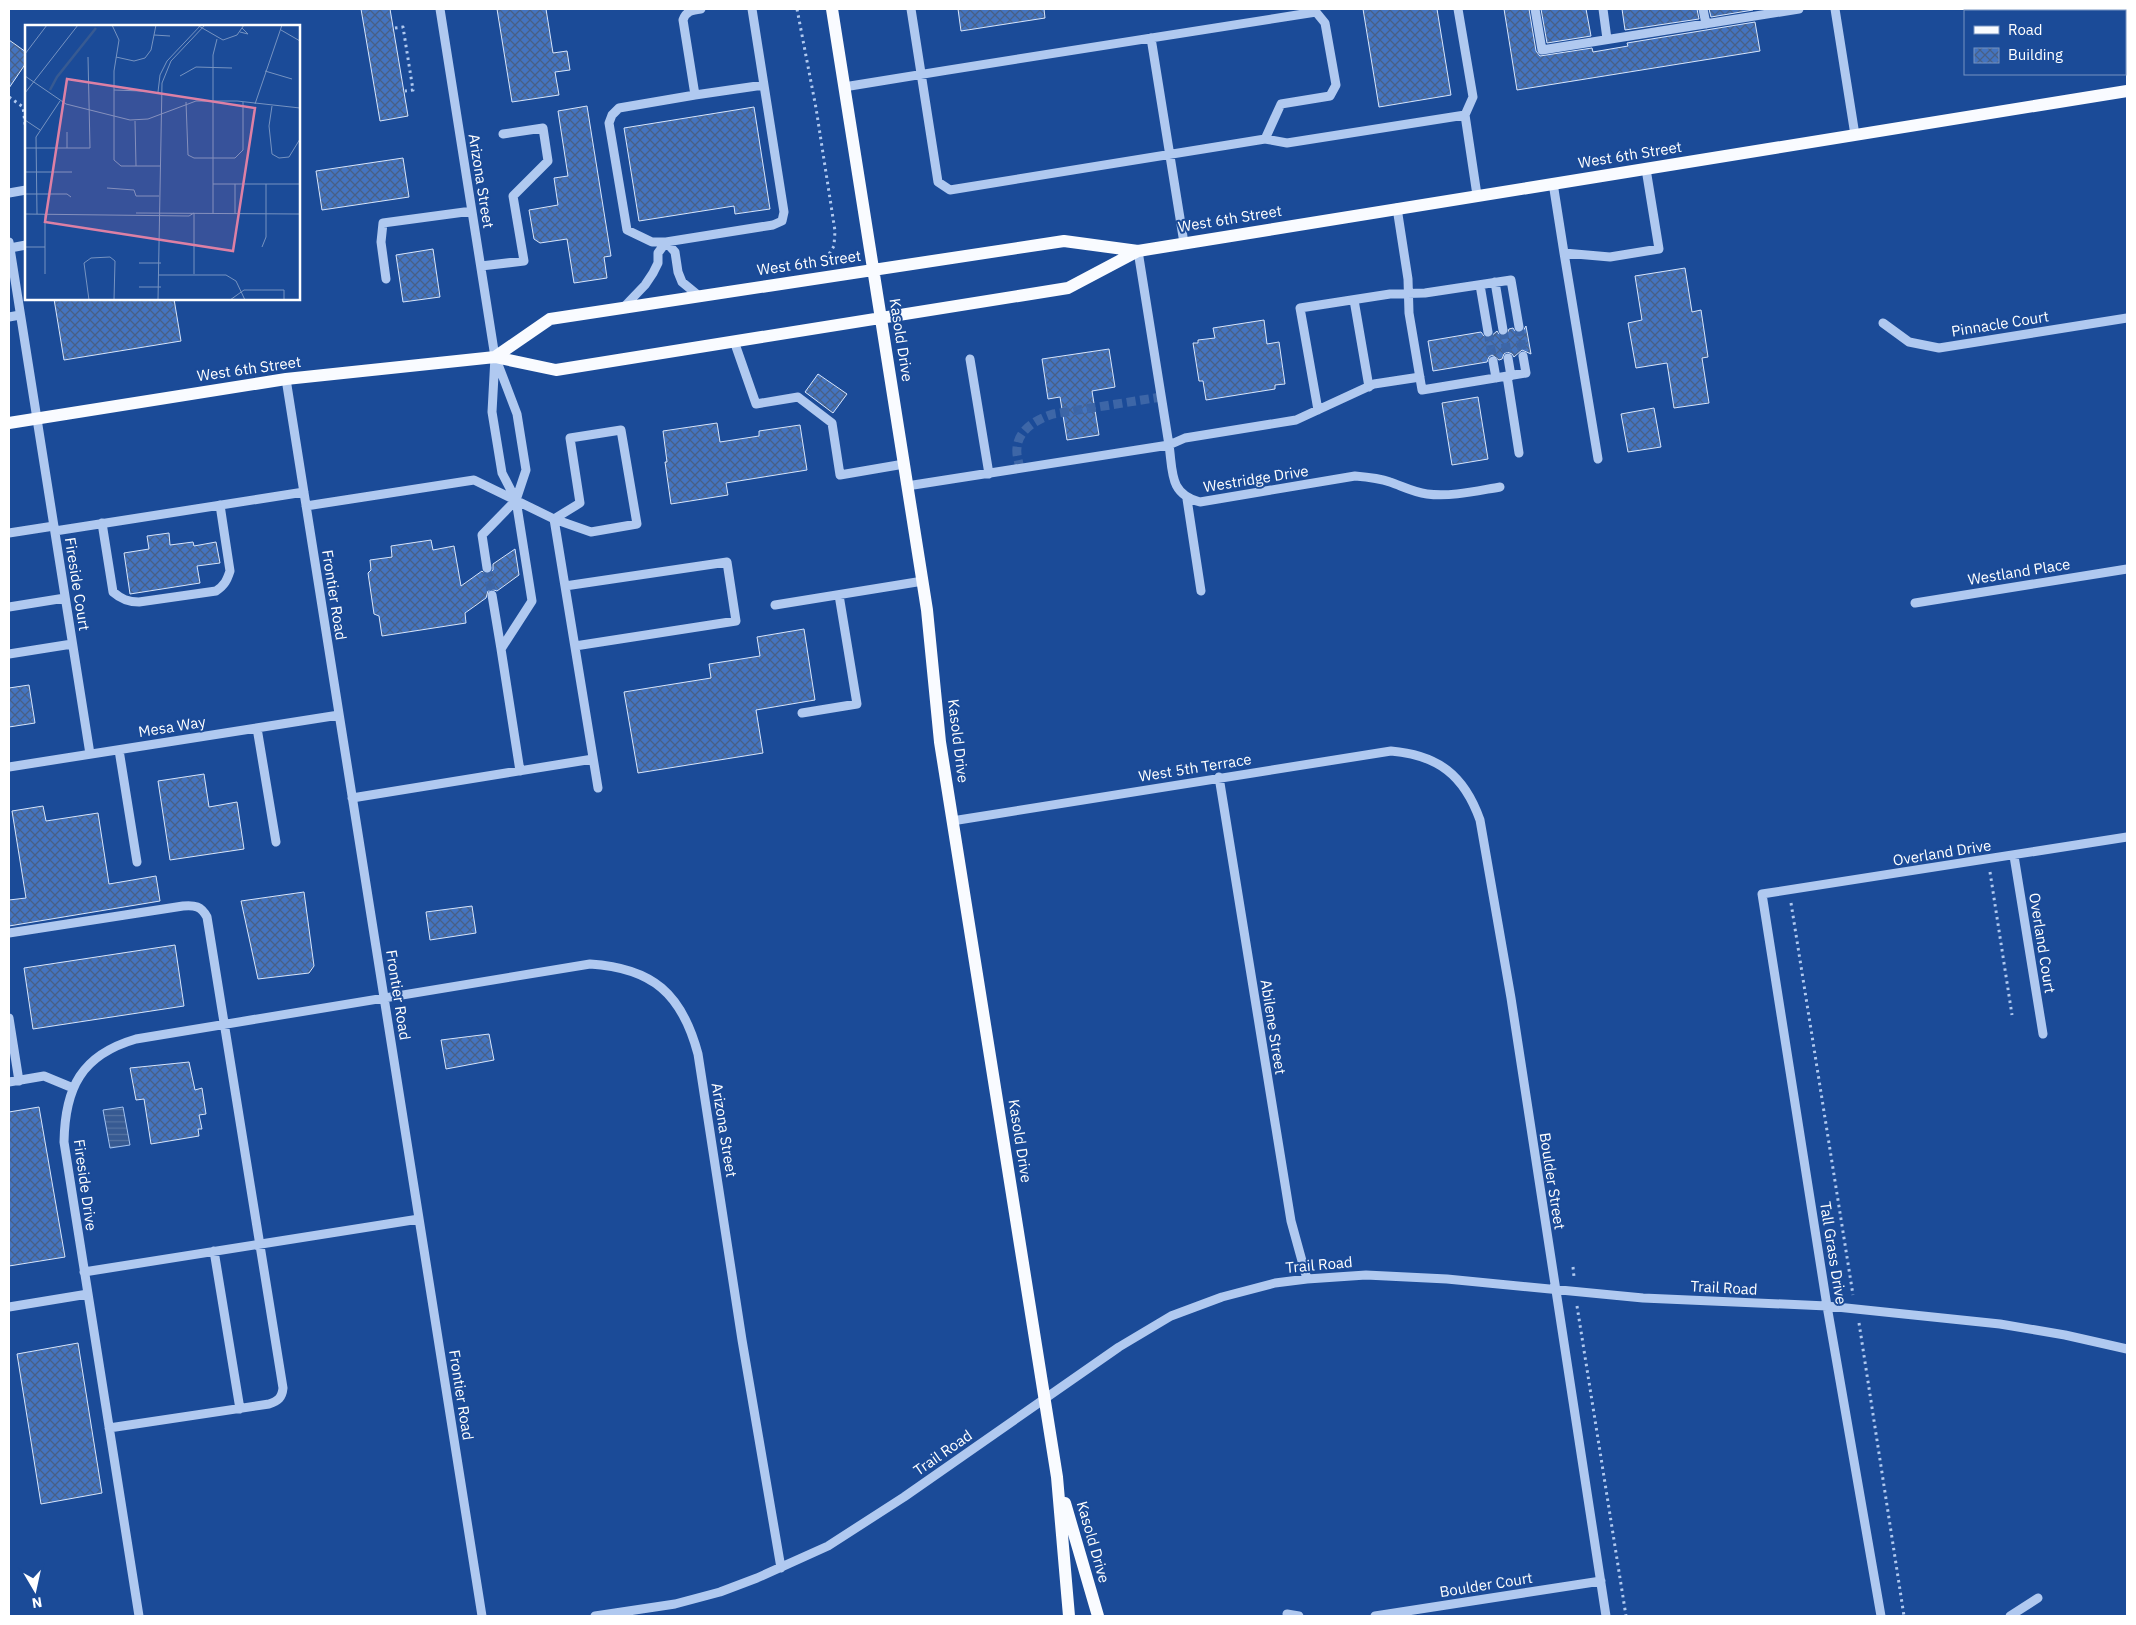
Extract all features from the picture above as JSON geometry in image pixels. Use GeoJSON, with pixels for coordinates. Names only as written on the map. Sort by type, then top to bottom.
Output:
{"type":"FeatureCollection","features":[{"type":"Feature","properties":{"kind":"main road","name":"Kasold Drive"},"geometry":{"type":"LineString","coordinates":[[832,9],[923,581],[940,742],[952,821],[1057,1477],[1069,1616]]}},
{"type":"Feature","properties":{"kind":"main road","name":"West 6th Street"},"geometry":{"type":"LineString","coordinates":[[495,357],[550,319],[1064,241],[1138,251],[2127,91]]}},
{"type":"Feature","properties":{"kind":"main road","name":"West 6th Street"},"geometry":{"type":"LineString","coordinates":[[9,423],[286,379],[495,357],[556,370],[1068,288],[1138,251]]}},
{"type":"Feature","properties":{"kind":"main road","name":"Kasold Drive"},"geometry":{"type":"LineString","coordinates":[[1057,1477],[1098,1616]]}},
{"type":"Feature","properties":{"kind":"street","name":"Arizona Street"},"geometry":{"type":"LineString","coordinates":[[440,9],[495,357]]}},
{"type":"Feature","properties":{"kind":"street"},"geometry":{"type":"LineString","coordinates":[[695,95],[683,20],[685,15],[691,10],[701,9]]}},
{"type":"Feature","properties":{"kind":"street"},"geometry":{"type":"LineString","coordinates":[[752,9],[764,85],[784,212],[782,221],[773,225],[666,242],[652,242],[627,230],[610,123],[612,114],[619,108],[764,85]]}},
{"type":"Feature","properties":{"kind":"street"},"geometry":{"type":"LineString","coordinates":[[911,9],[938,182],[950,190],[1265,139],[1288,143],[1465,115]]}},
{"type":"Feature","properties":{"kind":"street"},"geometry":{"type":"LineString","coordinates":[[1458,9],[1473,97],[1465,115],[1477,195]]}},
{"type":"Feature","properties":{"kind":"street"},"geometry":{"type":"LineString","coordinates":[[1535,9],[1542,50],[1799,9]]}},
{"type":"Feature","properties":{"kind":"street"},"geometry":{"type":"LineString","coordinates":[[1602,9],[1607,40]]}},
{"type":"Feature","properties":{"kind":"street"},"geometry":{"type":"LineString","coordinates":[[1703,9],[1706,24]]}},
{"type":"Feature","properties":{"kind":"street"},"geometry":{"type":"LineString","coordinates":[[1835,9],[1855,135]]}},
{"type":"Feature","properties":{"kind":"street"},"geometry":{"type":"LineString","coordinates":[[844,88],[1316,12],[1325,23],[1336,85],[1330,96],[1281,104],[1265,139]]}},
{"type":"Feature","properties":{"kind":"street"},"geometry":{"type":"LineString","coordinates":[[1152,38],[1184,243]]}},
{"type":"Feature","properties":{"kind":"street"},"geometry":{"type":"LineString","coordinates":[[481,266],[524,261],[514,196],[548,161],[543,128],[503,134]]}},
{"type":"Feature","properties":{"kind":"street"},"geometry":{"type":"LineString","coordinates":[[1564,253],[1610,257],[1659,249],[1646,169]]}},
{"type":"Feature","properties":{"kind":"street"},"geometry":{"type":"LineString","coordinates":[[1553,183],[1598,459]]}},
{"type":"Feature","properties":{"kind":"street"},"geometry":{"type":"LineString","coordinates":[[9,193],[25,190]]}},
{"type":"Feature","properties":{"kind":"street"},"geometry":{"type":"LineString","coordinates":[[1397,208],[1409,294],[1409,313],[1422,390],[1526,373],[1523,356]]}},
{"type":"Feature","properties":{"kind":"street"},"geometry":{"type":"LineString","coordinates":[[386,279],[381,242],[383,223],[472,211]]}},
{"type":"Feature","properties":{"kind":"street"},"geometry":{"type":"LineString","coordinates":[[666,242],[675,252],[678,272],[682,282],[699,296]]}},
{"type":"Feature","properties":{"kind":"street"},"geometry":{"type":"LineString","coordinates":[[622,308],[654,273],[658,263],[658,253],[666,242]]}},
{"type":"Feature","properties":{"kind":"street"},"geometry":{"type":"LineString","coordinates":[[9,245],[25,245]]}},
{"type":"Feature","properties":{"kind":"street","name":"Fireside Court"},"geometry":{"type":"LineString","coordinates":[[9,245],[90,754]]}},
{"type":"Feature","properties":{"kind":"street","name":"Westridge Drive"},"geometry":{"type":"LineString","coordinates":[[1138,251],[1175,485],[1187,499],[1200,502],[1355,476],[1372,477],[1390,482],[1407,490],[1427,494],[1461,494],[1500,487]]}},
{"type":"Feature","properties":{"kind":"street"},"geometry":{"type":"LineString","coordinates":[[1318,410],[1300,308],[1390,294],[1425,294],[1511,280],[1519,327]]}},
{"type":"Feature","properties":{"kind":"street"},"geometry":{"type":"LineString","coordinates":[[1495,282],[1503,330]]}},
{"type":"Feature","properties":{"kind":"street"},"geometry":{"type":"LineString","coordinates":[[1480,285],[1488,332]]}},
{"type":"Feature","properties":{"kind":"street"},"geometry":{"type":"LineString","coordinates":[[1354,300],[1369,387]]}},
{"type":"Feature","properties":{"kind":"street"},"geometry":{"type":"LineString","coordinates":[[9,317],[20,315]]}},
{"type":"Feature","properties":{"kind":"street","name":"Pinnacle Court"},"geometry":{"type":"LineString","coordinates":[[1883,323],[1909,342],[1939,348],[2127,318]]}},
{"type":"Feature","properties":{"kind":"street"},"geometry":{"type":"LineString","coordinates":[[734,342],[756,404],[798,397],[832,423],[840,475],[904,464]]}},
{"type":"Feature","properties":{"kind":"street"},"geometry":{"type":"LineString","coordinates":[[495,357],[492,412],[502,473],[516,500],[532,601],[501,649]]}},
{"type":"Feature","properties":{"kind":"street"},"geometry":{"type":"LineString","coordinates":[[487,568],[482,535],[516,500],[526,470],[515,407],[495,357]]}},
{"type":"Feature","properties":{"kind":"street"},"geometry":{"type":"LineString","coordinates":[[1508,358],[1519,453]]}},
{"type":"Feature","properties":{"kind":"street"},"geometry":{"type":"LineString","coordinates":[[970,359],[989,474]]}},
{"type":"Feature","properties":{"kind":"street"},"geometry":{"type":"LineString","coordinates":[[1493,361],[1496,378]]}},
{"type":"Feature","properties":{"kind":"street"},"geometry":{"type":"LineString","coordinates":[[908,486],[1169,445],[1185,438],[1296,420],[1369,387],[1420,377]]}},
{"type":"Feature","properties":{"kind":"street","name":"Frontier Road"},"geometry":{"type":"LineString","coordinates":[[286,379],[482,1616]]}},
{"type":"Feature","properties":{"kind":"street"},"geometry":{"type":"LineString","coordinates":[[306,506],[474,480],[554,518],[591,532],[637,524],[622,430],[570,438],[580,503],[554,518]]}},
{"type":"Feature","properties":{"kind":"street"},"geometry":{"type":"LineString","coordinates":[[9,533],[102,524],[304,492]]}},
{"type":"Feature","properties":{"kind":"street"},"geometry":{"type":"LineString","coordinates":[[1187,499],[1201,591]]}},
{"type":"Feature","properties":{"kind":"street"},"geometry":{"type":"LineString","coordinates":[[102,524],[113,592],[120,598],[130,602],[139,602],[216,590],[228,580],[230,570],[220,505]]}},
{"type":"Feature","properties":{"kind":"street"},"geometry":{"type":"LineString","coordinates":[[554,518],[598,788]]}},
{"type":"Feature","properties":{"kind":"street"},"geometry":{"type":"LineString","coordinates":[[565,586],[727,562],[736,621],[575,646]]}},
{"type":"Feature","properties":{"kind":"street","name":"Westland Place"},"geometry":{"type":"LineString","coordinates":[[1915,603],[2127,569]]}},
{"type":"Feature","properties":{"kind":"street"},"geometry":{"type":"LineString","coordinates":[[775,605],[923,581]]}},
{"type":"Feature","properties":{"kind":"street"},"geometry":{"type":"LineString","coordinates":[[492,595],[520,771]]}},
{"type":"Feature","properties":{"kind":"street"},"geometry":{"type":"LineString","coordinates":[[802,713],[857,704],[839,595]]}},
{"type":"Feature","properties":{"kind":"street"},"geometry":{"type":"LineString","coordinates":[[9,607],[65,598]]}},
{"type":"Feature","properties":{"kind":"street"},"geometry":{"type":"LineString","coordinates":[[9,654],[72,644]]}},
{"type":"Feature","properties":{"kind":"street","name":"Mesa Way"},"geometry":{"type":"LineString","coordinates":[[9,767],[339,715]]}},
{"type":"Feature","properties":{"kind":"street"},"geometry":{"type":"LineString","coordinates":[[257,728],[276,842]]}},
{"type":"Feature","properties":{"kind":"street"},"geometry":{"type":"LineString","coordinates":[[119,750],[137,862]]}},
{"type":"Feature","properties":{"kind":"street","name":"West 5th Terrace"},"geometry":{"type":"LineString","coordinates":[[952,821],[1391,751],[1413,753],[1440,764]]}},
{"type":"Feature","properties":{"kind":"street"},"geometry":{"type":"LineString","coordinates":[[352,798],[593,759]]}},
{"type":"Feature","properties":{"kind":"street","name":"Boulder Street"},"geometry":{"type":"LineString","coordinates":[[1440,764],[1461,782],[1472,800],[1480,820],[1511,998],[1606,1616]]}},
{"type":"Feature","properties":{"kind":"street","name":"Abilene Street"},"geometry":{"type":"LineString","coordinates":[[1219,777],[1291,1221],[1307,1279]]}},
{"type":"Feature","properties":{"kind":"street","name":"Overland Drive"},"geometry":{"type":"LineString","coordinates":[[1762,894],[2127,837]]}},
{"type":"Feature","properties":{"kind":"street","name":"Overland Court"},"geometry":{"type":"LineString","coordinates":[[2014,856],[2042,1034]]}},
{"type":"Feature","properties":{"kind":"street","name":"Tall Grass Drive"},"geometry":{"type":"LineString","coordinates":[[1762,894],[1827,1306],[1881,1616]]}},
{"type":"Feature","properties":{"kind":"street"},"geometry":{"type":"LineString","coordinates":[[9,933],[193,905],[202,908],[207,917],[283,1388],[282,1396],[278,1401],[269,1404],[109,1428]]}},
{"type":"Feature","properties":{"kind":"street","name":"Arizona Street"},"geometry":{"type":"LineString","coordinates":[[384,998],[590,964],[621,968],[646,977],[663,988],[681,1008],[692,1032],[698,1054],[742,1340],[781,1568]]}},
{"type":"Feature","properties":{"kind":"street","name":"Fireside Drive"},"geometry":{"type":"LineString","coordinates":[[139,1616],[64,1142],[64,1117],[73,1088],[85,1070],[97,1057],[117,1044],[136,1038],[384,998]]}},
{"type":"Feature","properties":{"kind":"street"},"geometry":{"type":"LineString","coordinates":[[9,1018],[19,1081]]}},
{"type":"Feature","properties":{"kind":"street"},"geometry":{"type":"LineString","coordinates":[[9,1082],[44,1076],[73,1088]]}},
{"type":"Feature","properties":{"kind":"street"},"geometry":{"type":"LineString","coordinates":[[84,1272],[419,1219]]}},
{"type":"Feature","properties":{"kind":"street"},"geometry":{"type":"LineString","coordinates":[[214,1251],[240,1408]]}},
{"type":"Feature","properties":{"kind":"street","name":"Trail Road"},"geometry":{"type":"LineString","coordinates":[[595,1616],[675,1604],[720,1592],[781,1568],[828,1546],[861,1526],[1118,1347],[1171,1316],[1222,1297],[1275,1283],[1375,1275],[1446,1279],[1643,1298],[1827,1306],[2000,1324],[2065,1335],[2127,1349]]}},
{"type":"Feature","properties":{"kind":"street"},"geometry":{"type":"LineString","coordinates":[[9,1307],[88,1294]]}},
{"type":"Feature","properties":{"kind":"street","name":"Boulder Court"},"geometry":{"type":"LineString","coordinates":[[1375,1616],[1601,1581]]}},
{"type":"Feature","properties":{"kind":"street"},"geometry":{"type":"LineString","coordinates":[[2010,1616],[2038,1598]]}},
{"type":"Feature","properties":{"kind":"street"},"geometry":{"type":"LineString","coordinates":[[1287,1614],[1299,1616]]}},
{"type":"Feature","properties":{"kind":"path"},"geometry":{"type":"LineString","coordinates":[[797,9],[816,108],[835,231],[834,246],[829,254]]}},
{"type":"Feature","properties":{"kind":"path"},"geometry":{"type":"LineString","coordinates":[[396,28],[403,27],[413,90],[405,92]]}},
{"type":"Feature","properties":{"kind":"path"},"geometry":{"type":"LineString","coordinates":[[9,97],[23,107],[25,123]]}},
{"type":"Feature","properties":{"kind":"path"},"geometry":{"type":"LineString","coordinates":[[1988,860],[2012,1015]]}},
{"type":"Feature","properties":{"kind":"path"},"geometry":{"type":"LineString","coordinates":[[1789,890],[1904,1616]]}},
{"type":"Feature","properties":{"kind":"path"},"geometry":{"type":"LineString","coordinates":[[1573,1267],[1626,1616]]}},
{"type":"Feature","properties":{"kind":"water"},"geometry":{"type":"Polygon","coordinates":[[[123,1107],[130,1145],[110,1148],[103,1110],[123,1107]]]}},
{"type":"Feature","properties":{"kind":"building"},"geometry":{"type":"Polygon","coordinates":[[[361,9],[390,9],[408,116],[380,121],[361,9]]]}},
{"type":"Feature","properties":{"kind":"building"},"geometry":{"type":"Polygon","coordinates":[[[497,9],[546,9],[553,53],[567,51],[570,70],[555,72],[559,95],[512,102],[497,9]]]}},
{"type":"Feature","properties":{"kind":"building"},"geometry":{"type":"Polygon","coordinates":[[[958,9],[1044,9],[1045,18],[961,31],[958,9]]]}},
{"type":"Feature","properties":{"kind":"building"},"geometry":{"type":"Polygon","coordinates":[[[1363,9],[1437,9],[1451,95],[1379,107],[1363,9]]]}},
{"type":"Feature","properties":{"kind":"building"},"geometry":{"type":"Polygon","coordinates":[[[1504,9],[1529,9],[1536,51],[1540,56],[1592,48],[1593,52],[1628,46],[1627,43],[1755,22],[1760,51],[1517,90],[1504,9]]]}},
{"type":"Feature","properties":{"kind":"building"},"geometry":{"type":"Polygon","coordinates":[[[1541,9],[1586,9],[1591,36],[1547,43],[1541,9]]]}},
{"type":"Feature","properties":{"kind":"building"},"geometry":{"type":"Polygon","coordinates":[[[1622,9],[1697,9],[1699,19],[1625,30],[1622,9]]]}},
{"type":"Feature","properties":{"kind":"building"},"geometry":{"type":"Polygon","coordinates":[[[1709,9],[1753,9],[1753,10],[1711,17],[1709,9]]]}},
{"type":"Feature","properties":{"kind":"building"},"geometry":{"type":"Polygon","coordinates":[[[9,40],[25,51],[25,64],[9,88],[9,40]]]}},
{"type":"Feature","properties":{"kind":"building"},"geometry":{"type":"Polygon","coordinates":[[[587,106],[611,256],[604,257],[607,278],[574,283],[567,239],[540,243],[534,239],[529,210],[558,205],[554,178],[568,176],[558,111],[587,106]]]}},
{"type":"Feature","properties":{"kind":"building"},"geometry":{"type":"Polygon","coordinates":[[[754,107],[770,209],[735,214],[734,206],[639,221],[624,128],[754,107]]]}},
{"type":"Feature","properties":{"kind":"building"},"geometry":{"type":"Polygon","coordinates":[[[403,158],[409,197],[322,210],[316,171],[403,158]]]}},
{"type":"Feature","properties":{"kind":"building"},"geometry":{"type":"Polygon","coordinates":[[[433,249],[440,297],[403,302],[396,255],[433,249]]]}},
{"type":"Feature","properties":{"kind":"building"},"geometry":{"type":"Polygon","coordinates":[[[1685,268],[1692,312],[1701,310],[1708,357],[1702,358],[1709,403],[1674,408],[1667,363],[1636,368],[1628,323],[1642,320],[1635,276],[1685,268]]]}},
{"type":"Feature","properties":{"kind":"building"},"geometry":{"type":"Polygon","coordinates":[[[54,300],[174,300],[181,341],[64,360],[54,300]]]}},
{"type":"Feature","properties":{"kind":"building"},"geometry":{"type":"Polygon","coordinates":[[[1264,320],[1267,344],[1279,342],[1285,384],[1275,385],[1275,389],[1206,400],[1203,381],[1199,381],[1193,343],[1198,343],[1198,340],[1215,338],[1213,328],[1264,320]]]}},
{"type":"Feature","properties":{"kind":"building"},"geometry":{"type":"Polygon","coordinates":[[[1526,326],[1531,354],[1522,350],[1514,357],[1507,352],[1499,360],[1492,355],[1487,362],[1433,371],[1428,341],[1481,332],[1489,338],[1497,331],[1504,336],[1509,329],[1513,328],[1520,333],[1526,326]]]}},
{"type":"Feature","properties":{"kind":"building"},"geometry":{"type":"Polygon","coordinates":[[[1109,349],[1115,387],[1092,391],[1099,435],[1067,440],[1060,397],[1048,399],[1042,359],[1109,349]]]}},
{"type":"Feature","properties":{"kind":"building"},"geometry":{"type":"Polygon","coordinates":[[[818,374],[847,394],[833,413],[805,392],[818,374]]]}},
{"type":"Feature","properties":{"kind":"building"},"geometry":{"type":"Polygon","coordinates":[[[1478,397],[1488,459],[1452,465],[1442,403],[1478,397]]]}},
{"type":"Feature","properties":{"kind":"building"},"geometry":{"type":"Polygon","coordinates":[[[1654,408],[1661,447],[1628,452],[1621,414],[1654,408]]]}},
{"type":"Feature","properties":{"kind":"building"},"geometry":{"type":"Polygon","coordinates":[[[717,423],[720,442],[759,436],[759,431],[800,425],[807,470],[726,483],[728,495],[671,504],[663,431],[717,423]]]}},
{"type":"Feature","properties":{"kind":"building"},"geometry":{"type":"Polygon","coordinates":[[[169,533],[170,545],[193,542],[194,546],[216,542],[220,563],[197,566],[200,583],[130,594],[124,553],[149,549],[147,536],[169,533]]]}},
{"type":"Feature","properties":{"kind":"building"},"geometry":{"type":"Polygon","coordinates":[[[431,540],[433,550],[454,546],[461,586],[482,571],[485,574],[490,573],[493,570],[493,564],[515,549],[519,575],[497,591],[491,589],[488,591],[486,598],[465,613],[466,623],[382,636],[379,616],[374,614],[368,573],[371,570],[370,560],[392,557],[391,546],[431,540]]]}},
{"type":"Feature","properties":{"kind":"building"},"geometry":{"type":"Polygon","coordinates":[[[804,629],[815,700],[756,710],[763,753],[638,773],[624,692],[711,678],[709,664],[760,656],[757,637],[804,629]]]}},
{"type":"Feature","properties":{"kind":"building"},"geometry":{"type":"Polygon","coordinates":[[[29,685],[35,723],[9,727],[9,688],[29,685]]]}},
{"type":"Feature","properties":{"kind":"building"},"geometry":{"type":"Polygon","coordinates":[[[204,774],[209,807],[237,802],[244,849],[170,860],[158,781],[204,774]]]}},
{"type":"Feature","properties":{"kind":"building"},"geometry":{"type":"Polygon","coordinates":[[[43,806],[46,821],[98,813],[109,884],[156,876],[160,901],[9,926],[9,900],[26,898],[12,811],[43,806]]]}},
{"type":"Feature","properties":{"kind":"building"},"geometry":{"type":"Polygon","coordinates":[[[304,892],[314,966],[309,973],[258,979],[241,901],[304,892]]]}},
{"type":"Feature","properties":{"kind":"building"},"geometry":{"type":"Polygon","coordinates":[[[472,906],[476,933],[430,940],[426,912],[472,906]]]}},
{"type":"Feature","properties":{"kind":"building"},"geometry":{"type":"Polygon","coordinates":[[[175,945],[184,1006],[33,1029],[24,968],[175,945]]]}},
{"type":"Feature","properties":{"kind":"building"},"geometry":{"type":"Polygon","coordinates":[[[489,1034],[494,1060],[446,1069],[441,1040],[489,1034]]]}},
{"type":"Feature","properties":{"kind":"building"},"geometry":{"type":"Polygon","coordinates":[[[189,1062],[195,1090],[202,1088],[206,1114],[199,1115],[202,1129],[198,1129],[199,1136],[151,1144],[144,1099],[136,1100],[130,1068],[189,1062]]]}},
{"type":"Feature","properties":{"kind":"building"},"geometry":{"type":"Polygon","coordinates":[[[39,1107],[65,1257],[9,1266],[9,1112],[39,1107]]]}},
{"type":"Feature","properties":{"kind":"building"},"geometry":{"type":"Polygon","coordinates":[[[78,1343],[102,1493],[41,1504],[17,1354],[78,1343]]]}},
{"type":"Feature","properties":{"kind":"tunnel"},"geometry":{"type":"LineString","coordinates":[[1519,327],[1523,356]]}},
{"type":"Feature","properties":{"kind":"tunnel"},"geometry":{"type":"LineString","coordinates":[[1503,330],[1508,358]]}},
{"type":"Feature","properties":{"kind":"tunnel"},"geometry":{"type":"LineString","coordinates":[[1488,332],[1493,361]]}},
{"type":"Feature","properties":{"kind":"tunnel"},"geometry":{"type":"LineString","coordinates":[[1020,469],[1017,453],[1018,442],[1029,426],[1041,419],[1053,414],[1161,397]]}},
{"type":"Feature","properties":{"kind":"tunnel"},"geometry":{"type":"LineString","coordinates":[[487,568],[492,595]]}}]}
